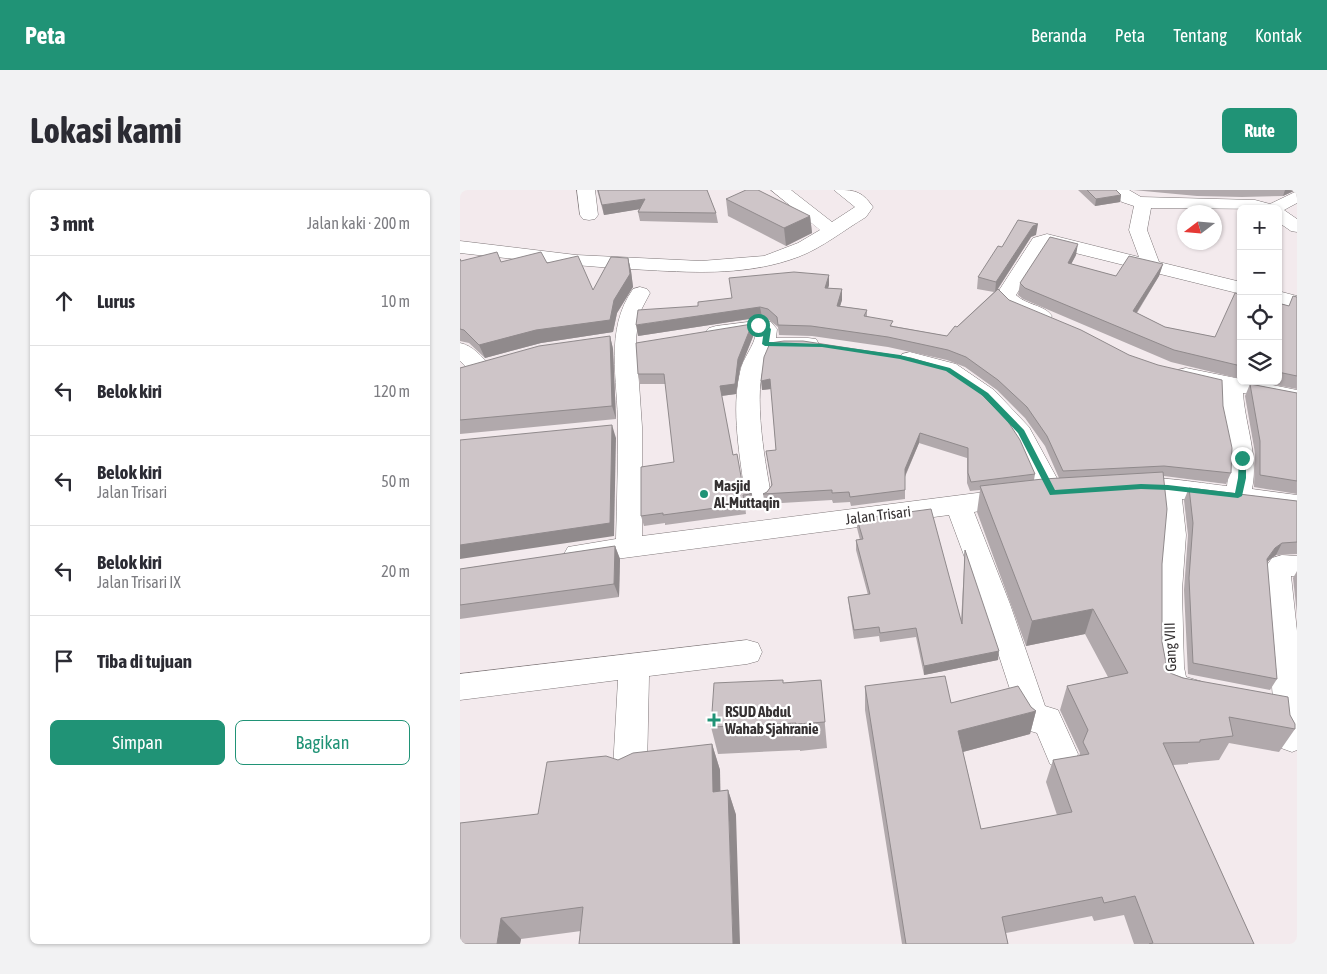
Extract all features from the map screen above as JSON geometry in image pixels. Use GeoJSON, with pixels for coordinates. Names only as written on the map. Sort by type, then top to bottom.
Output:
{"type":"FeatureCollection","features":[{"type":"Feature","properties":{"kind":"street"},"geometry":{"type":"LineString","coordinates":[[586,190],[589,215]]}},
{"type":"Feature","properties":{"kind":"street"},"geometry":{"type":"LineString","coordinates":[[780,190],[831,230]]}},
{"type":"Feature","properties":{"kind":"street"},"geometry":{"type":"LineString","coordinates":[[460,247],[576,262],[701,267],[746,264],[780,258],[805,247],[860,213],[864,207],[858,199],[843,190]]}},
{"type":"Feature","properties":{"kind":"street"},"geometry":{"type":"LineString","coordinates":[[1119,190],[1128,198],[1143,202],[1255,205]]}},
{"type":"Feature","properties":{"kind":"street"},"geometry":{"type":"LineString","coordinates":[[1279,205],[1297,196]]}},
{"type":"Feature","properties":{"kind":"street"},"geometry":{"type":"LineString","coordinates":[[1143,202],[1138,230],[1151,265]]}},
{"type":"Feature","properties":{"kind":"street"},"geometry":{"type":"LineString","coordinates":[[1282,217],[1297,227]]}},
{"type":"Feature","properties":{"kind":"street"},"geometry":{"type":"LineString","coordinates":[[1064,325],[1016,305],[1006,295],[1018,274],[1042,241],[1050,240],[1237,287]]}},
{"type":"Feature","properties":{"kind":"street"},"geometry":{"type":"LineString","coordinates":[[630,546],[620,428],[625,342],[629,314],[640,293]]}},
{"type":"Feature","properties":{"kind":"street"},"geometry":{"type":"LineString","coordinates":[[1282,298],[1297,302]]}},
{"type":"Feature","properties":{"kind":"street"},"geometry":{"type":"LineString","coordinates":[[701,334],[764,326],[768,329],[765,344]]}},
{"type":"Feature","properties":{"kind":"street"},"geometry":{"type":"LineString","coordinates":[[758,495],[748,394],[751,369],[760,348],[765,344],[830,347]]}},
{"type":"Feature","properties":{"kind":"street"},"geometry":{"type":"LineString","coordinates":[[460,349],[479,368]]}},
{"type":"Feature","properties":{"kind":"street"},"geometry":{"type":"LineString","coordinates":[[891,356],[948,369],[986,395],[1021,432],[1052,493]]}},
{"type":"Feature","properties":{"kind":"street"},"geometry":{"type":"LineString","coordinates":[[1163,369],[1231,385],[1297,397]]}},
{"type":"Feature","properties":{"kind":"street"},"geometry":{"type":"LineString","coordinates":[[1231,385],[1233,416],[1242,458],[1242,478],[1238,496]]}},
{"type":"Feature","properties":{"kind":"street"},"geometry":{"type":"LineString","coordinates":[[1106,489],[1168,488],[1297,504]]}},
{"type":"Feature","properties":{"kind":"street","name":"Gang VIII"},"geometry":{"type":"LineString","coordinates":[[1168,488],[1173,535],[1168,590],[1169,667],[1172,687],[1221,696]]}},
{"type":"Feature","properties":{"kind":"street","name":"Jalan Trisari"},"geometry":{"type":"LineString","coordinates":[[556,557],[958,504],[1079,491]]}},
{"type":"Feature","properties":{"kind":"street"},"geometry":{"type":"LineString","coordinates":[[958,504],[996,604],[1032,713],[1038,720],[1047,720],[1062,754]]}},
{"type":"Feature","properties":{"kind":"street"},"geometry":{"type":"LineString","coordinates":[[1292,738],[1277,571],[1282,565],[1297,566]]}},
{"type":"Feature","properties":{"kind":"street"},"geometry":{"type":"LineString","coordinates":[[460,687],[747,652]]}},
{"type":"Feature","properties":{"kind":"street"},"geometry":{"type":"LineString","coordinates":[[630,769],[634,666]]}},
{"type":"Feature","properties":{"kind":"street"},"geometry":{"type":"LineString","coordinates":[[1260,703],[1290,708]]}},
{"type":"Feature","properties":{"kind":"building"},"geometry":{"type":"Polygon","coordinates":[[[598,190],[707,190],[716,213],[638,212],[645,199],[602,205],[598,190]]]}},
{"type":"Feature","properties":{"kind":"building"},"geometry":{"type":"Polygon","coordinates":[[[746,190],[758,190],[810,216],[784,228],[726,199],[746,190]]]}},
{"type":"Feature","properties":{"kind":"building"},"geometry":{"type":"Polygon","coordinates":[[[1087,190],[1116,190],[1121,195],[1096,199],[1087,190]]]}},
{"type":"Feature","properties":{"kind":"building"},"geometry":{"type":"Polygon","coordinates":[[[1018,220],[1038,224],[1033,226],[996,282],[978,277],[998,246],[1002,247],[1018,220]]]}},
{"type":"Feature","properties":{"kind":"building"},"geometry":{"type":"Polygon","coordinates":[[[1050,237],[1078,244],[1068,263],[1116,276],[1129,256],[1163,264],[1133,311],[1165,327],[1215,337],[1235,293],[1237,293],[1237,365],[1174,350],[1025,288],[1020,283],[1050,237]]]}},
{"type":"Feature","properties":{"kind":"building"},"geometry":{"type":"Polygon","coordinates":[[[497,252],[501,262],[541,252],[547,263],[578,256],[593,290],[611,257],[628,258],[630,274],[614,300],[610,320],[536,330],[479,345],[464,330],[460,329],[460,259],[461,261],[497,252]]]}},
{"type":"Feature","properties":{"kind":"building"},"geometry":{"type":"Polygon","coordinates":[[[794,272],[829,275],[825,288],[842,289],[837,306],[867,310],[864,316],[893,321],[890,326],[947,336],[955,326],[957,327],[998,289],[1009,300],[1081,330],[1129,355],[1158,365],[1222,380],[1223,406],[1232,448],[1231,473],[1164,466],[1063,471],[1047,436],[1027,407],[998,380],[966,357],[948,350],[888,337],[811,326],[778,325],[777,317],[768,309],[760,307],[636,325],[638,310],[698,306],[698,302],[732,298],[729,278],[794,272]]]}},
{"type":"Feature","properties":{"kind":"building"},"geometry":{"type":"Polygon","coordinates":[[[1293,296],[1297,297],[1297,376],[1282,373],[1282,304],[1289,306],[1293,296]]]}},
{"type":"Feature","properties":{"kind":"building"},"geometry":{"type":"Polygon","coordinates":[[[752,324],[738,359],[735,384],[720,386],[733,455],[737,454],[742,482],[746,492],[752,494],[743,495],[745,504],[663,515],[663,513],[641,516],[641,467],[674,462],[664,374],[638,374],[636,343],[752,324]]]}},
{"type":"Feature","properties":{"kind":"building"},"geometry":{"type":"Polygon","coordinates":[[[610,336],[612,406],[460,420],[460,368],[539,346],[610,336]]]}},
{"type":"Feature","properties":{"kind":"building"},"geometry":{"type":"Polygon","coordinates":[[[803,341],[911,358],[945,368],[978,391],[1007,420],[1020,440],[1035,474],[971,482],[968,473],[968,448],[920,433],[905,469],[905,490],[850,497],[849,492],[832,493],[832,490],[763,494],[772,485],[766,451],[776,450],[770,379],[761,381],[764,357],[770,343],[803,341]]]}},
{"type":"Feature","properties":{"kind":"building"},"geometry":{"type":"Polygon","coordinates":[[[1250,385],[1297,393],[1297,481],[1260,475],[1260,441],[1250,385]]]}},
{"type":"Feature","properties":{"kind":"building"},"geometry":{"type":"Polygon","coordinates":[[[612,425],[610,523],[460,545],[460,440],[612,425]]]}},
{"type":"Feature","properties":{"kind":"building"},"geometry":{"type":"Polygon","coordinates":[[[1163,472],[1167,509],[1162,564],[1162,642],[1170,673],[1183,678],[1288,697],[1290,715],[1295,724],[1295,729],[1229,717],[1233,736],[1200,740],[1200,742],[1163,743],[1254,944],[1149,944],[1153,943],[1135,896],[1104,903],[1102,897],[1002,917],[1008,944],[906,944],[865,686],[945,676],[951,703],[1018,686],[1031,707],[1036,711],[958,731],[981,829],[1072,812],[1053,760],[1089,754],[1083,742],[1088,730],[1067,686],[1128,673],[1093,609],[1032,621],[980,486],[1043,479],[1163,472]]]}},
{"type":"Feature","properties":{"kind":"building"},"geometry":{"type":"Polygon","coordinates":[[[1189,488],[1297,501],[1297,542],[1282,543],[1275,548],[1267,559],[1277,679],[1193,663],[1189,578],[1193,523],[1189,488]]]}},
{"type":"Feature","properties":{"kind":"building"},"geometry":{"type":"Polygon","coordinates":[[[931,509],[962,624],[965,550],[999,651],[924,666],[916,628],[880,633],[879,627],[854,630],[848,597],[870,594],[856,540],[863,539],[857,519],[931,509]]]}},
{"type":"Feature","properties":{"kind":"building"},"geometry":{"type":"Polygon","coordinates":[[[615,546],[614,584],[460,605],[460,569],[615,546]]]}},
{"type":"Feature","properties":{"kind":"building"},"geometry":{"type":"Polygon","coordinates":[[[783,680],[783,683],[821,680],[825,722],[711,727],[714,683],[783,680]]]}},
{"type":"Feature","properties":{"kind":"building"},"geometry":{"type":"Polygon","coordinates":[[[712,744],[713,792],[728,790],[733,944],[579,944],[583,907],[501,918],[497,944],[460,944],[460,823],[538,814],[547,762],[606,756],[618,760],[633,753],[712,744]]]}},
{"type":"Feature","properties":{"kind":"place","name":"Masjid Al-Muttaqin"},"geometry":{"type":"Point","coordinates":[704,494]}},
{"type":"Feature","properties":{"kind":"place","name":"RSUD Abdul Wahab Sjahranie"},"geometry":{"type":"Point","coordinates":[714,720]}},
{"type":"Feature","properties":{"kind":"route"},"geometry":{"type":"LineString","coordinates":[[758,325],[768,329],[765,344],[812,344],[900,357],[948,369],[986,395],[1021,432],[1052,493],[1141,487],[1238,496],[1242,478],[1242,458]]}}]}
